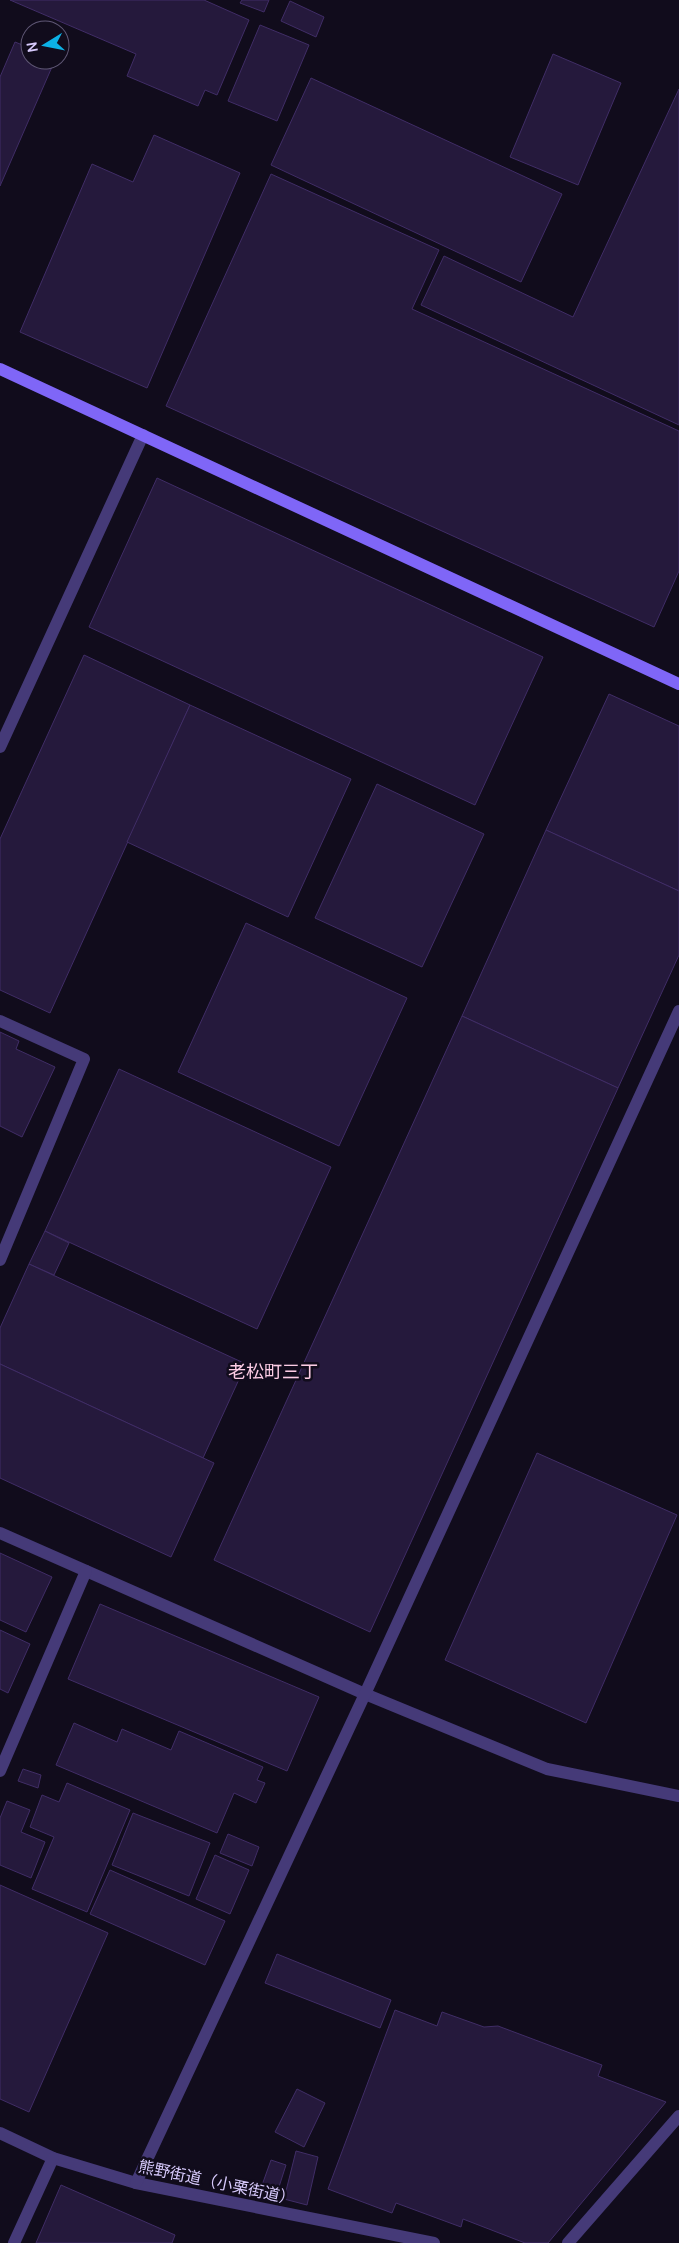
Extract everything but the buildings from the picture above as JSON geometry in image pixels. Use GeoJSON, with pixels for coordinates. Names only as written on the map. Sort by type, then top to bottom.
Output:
{"type":"FeatureCollection","features":[{"type":"Feature","properties":{"kind":"street"},"geometry":{"type":"LineString","coordinates":[[0,369],[679,684]]}},
{"type":"Feature","properties":{"kind":"street"},"geometry":{"type":"LineString","coordinates":[[0,746],[143,435]]}},
{"type":"Feature","properties":{"kind":"street"},"geometry":{"type":"LineString","coordinates":[[136,2183],[365,1694],[679,1011]]}},
{"type":"Feature","properties":{"kind":"street"},"geometry":{"type":"LineString","coordinates":[[0,1021],[84,1059],[0,1260]]}},
{"type":"Feature","properties":{"kind":"street"},"geometry":{"type":"LineString","coordinates":[[0,1533],[365,1694],[547,1769],[679,1796]]}},
{"type":"Feature","properties":{"kind":"street"},"geometry":{"type":"LineString","coordinates":[[0,1771],[86,1571]]}},
{"type":"Feature","properties":{"kind":"street"},"geometry":{"type":"LineString","coordinates":[[568,2243],[679,2116]]}},
{"type":"Feature","properties":{"kind":"street","name":"熊野街道（小栗街道）"},"geometry":{"type":"LineString","coordinates":[[0,2134],[53,2158],[136,2183],[434,2243]]}},
{"type":"Feature","properties":{"kind":"street"},"geometry":{"type":"LineString","coordinates":[[14,2243],[53,2158]]}},
{"type":"Feature","properties":{"kind":"district","name":"老松町三丁"},"geometry":{"type":"Point","coordinates":[273,1372]}}]}
